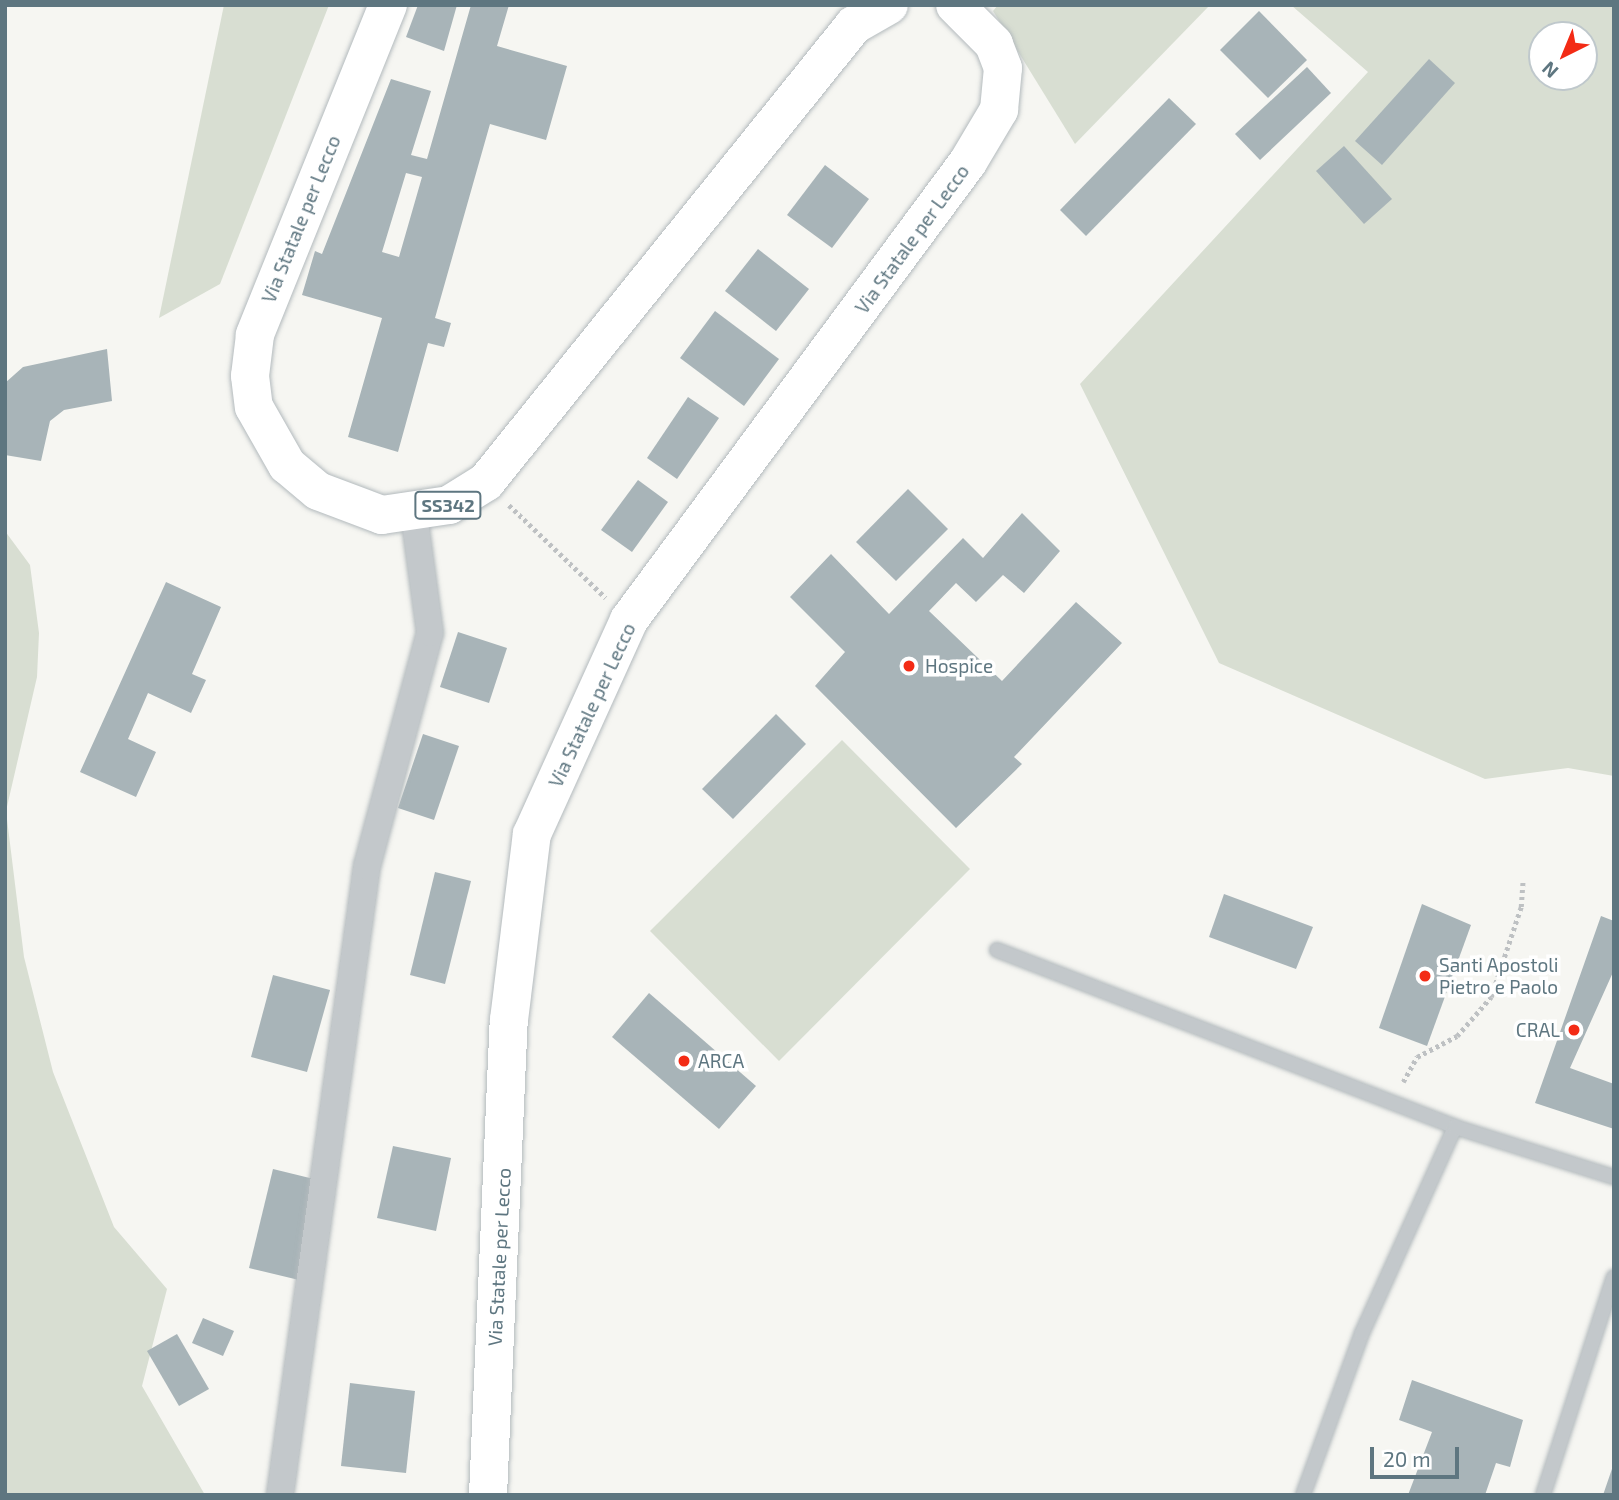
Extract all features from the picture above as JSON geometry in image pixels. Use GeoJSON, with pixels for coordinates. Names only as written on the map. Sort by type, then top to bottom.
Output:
{"type":"FeatureCollection","features":[{"type":"Feature","properties":{"kind":"main road","name":"Via Statale per Lecco"},"geometry":{"type":"LineString","coordinates":[[388,5],[255,335],[250,376],[265,432],[287,465],[318,491],[351,509],[414,514],[449,505],[486,482],[854,25],[889,5]]}},
{"type":"Feature","properties":{"kind":"main road","name":"Via Statale per Lecco"},"geometry":{"type":"LineString","coordinates":[[488,1495],[509,1020],[532,834],[629,620],[994,119],[1003,68],[978,21],[955,5]]}},
{"type":"Feature","properties":{"kind":"street"},"geometry":{"type":"LineString","coordinates":[[280,1495],[367,866],[430,633],[414,514]]}},
{"type":"Feature","properties":{"kind":"lane"},"geometry":{"type":"LineString","coordinates":[[996,950],[1455,1127],[1614,1177]]}},
{"type":"Feature","properties":{"kind":"lane"},"geometry":{"type":"LineString","coordinates":[[1303,1495],[1362,1332],[1455,1127]]}},
{"type":"Feature","properties":{"kind":"lane"},"geometry":{"type":"LineString","coordinates":[[1543,1495],[1614,1278]]}},
{"type":"Feature","properties":{"kind":"path"},"geometry":{"type":"LineString","coordinates":[[486,482],[629,620]]}},
{"type":"Feature","properties":{"kind":"path"},"geometry":{"type":"LineString","coordinates":[[1412,1087],[1401,1081],[1417,1057],[1457,1035],[1492,997],[1521,907],[1523,879]]}},
{"type":"Feature","properties":{"kind":"shaded area"},"geometry":{"type":"Polygon","coordinates":[[[224,5],[329,5],[220,284],[159,318],[224,5]]]}},
{"type":"Feature","properties":{"kind":"shaded area"},"geometry":{"type":"Polygon","coordinates":[[[998,5],[1210,5],[1075,144],[993,11],[998,5]]]}},
{"type":"Feature","properties":{"kind":"shaded area"},"geometry":{"type":"Polygon","coordinates":[[[1291,5],[1614,5],[1614,776],[1568,768],[1485,779],[1219,663],[1080,384],[1368,72],[1291,5]]]}},
{"type":"Feature","properties":{"kind":"shaded area"},"geometry":{"type":"Polygon","coordinates":[[[5,531],[30,565],[39,633],[37,677],[6,811],[24,957],[53,1072],[114,1227],[167,1289],[142,1386],[205,1495],[5,1495],[5,531]]]}},
{"type":"Feature","properties":{"kind":"shaded area"},"geometry":{"type":"Polygon","coordinates":[[[842,740],[970,869],[779,1061],[650,931],[842,740]]]}},
{"type":"Feature","properties":{"kind":"building"},"geometry":{"type":"Polygon","coordinates":[[[418,5],[457,5],[444,51],[406,37],[418,5]]]}},
{"type":"Feature","properties":{"kind":"building"},"geometry":{"type":"Polygon","coordinates":[[[471,5],[509,5],[497,46],[567,66],[546,140],[490,124],[435,318],[451,323],[444,347],[428,343],[398,452],[348,437],[382,318],[302,295],[315,251],[322,254],[391,79],[431,91],[411,155],[427,159],[471,5]],[[406,173],[382,252],[399,257],[422,177],[406,173]]]}},
{"type":"Feature","properties":{"kind":"building"},"geometry":{"type":"Polygon","coordinates":[[[1259,11],[1307,60],[1268,98],[1220,50],[1259,11]]]}},
{"type":"Feature","properties":{"kind":"building"},"geometry":{"type":"Polygon","coordinates":[[[1429,59],[1455,83],[1382,165],[1355,141],[1429,59]]]}},
{"type":"Feature","properties":{"kind":"building"},"geometry":{"type":"Polygon","coordinates":[[[1307,67],[1331,93],[1260,160],[1235,134],[1307,67]]]}},
{"type":"Feature","properties":{"kind":"building"},"geometry":{"type":"Polygon","coordinates":[[[1169,98],[1196,124],[1086,236],[1060,210],[1169,98]]]}},
{"type":"Feature","properties":{"kind":"building"},"geometry":{"type":"Polygon","coordinates":[[[1344,146],[1392,199],[1364,224],[1316,171],[1344,146]]]}},
{"type":"Feature","properties":{"kind":"building"},"geometry":{"type":"Polygon","coordinates":[[[825,165],[869,199],[832,248],[787,215],[825,165]]]}},
{"type":"Feature","properties":{"kind":"building"},"geometry":{"type":"Polygon","coordinates":[[[758,249],[809,289],[776,331],[725,291],[758,249]]]}},
{"type":"Feature","properties":{"kind":"building"},"geometry":{"type":"Polygon","coordinates":[[[715,311],[779,359],[744,406],[680,358],[715,311]]]}},
{"type":"Feature","properties":{"kind":"building"},"geometry":{"type":"Polygon","coordinates":[[[107,349],[112,401],[64,410],[50,421],[41,461],[5,455],[5,383],[23,367],[107,349]]]}},
{"type":"Feature","properties":{"kind":"building"},"geometry":{"type":"Polygon","coordinates":[[[688,397],[719,418],[677,479],[647,458],[688,397]]]}},
{"type":"Feature","properties":{"kind":"building"},"geometry":{"type":"Polygon","coordinates":[[[638,480],[668,502],[632,552],[601,530],[638,480]]]}},
{"type":"Feature","properties":{"kind":"building"},"geometry":{"type":"Polygon","coordinates":[[[908,489],[948,529],[896,581],[856,542],[908,489]]]}},
{"type":"Feature","properties":{"kind":"building","name":"Hospice"},"geometry":{"type":"Polygon","coordinates":[[[1022,513],[1060,551],[1024,593],[1003,575],[976,602],[956,583],[929,611],[1002,681],[1076,602],[1122,643],[1014,757],[1022,764],[956,828],[815,686],[845,652],[790,597],[831,554],[889,614],[963,538],[983,558],[1022,513]]]}},
{"type":"Feature","properties":{"kind":"building"},"geometry":{"type":"Polygon","coordinates":[[[166,582],[221,607],[192,674],[206,680],[191,713],[148,693],[128,739],[156,752],[136,797],[80,772],[166,582]]]}},
{"type":"Feature","properties":{"kind":"building"},"geometry":{"type":"Polygon","coordinates":[[[458,632],[507,648],[489,703],[440,687],[458,632]]]}},
{"type":"Feature","properties":{"kind":"building"},"geometry":{"type":"Polygon","coordinates":[[[776,714],[806,744],[733,819],[702,789],[776,714]]]}},
{"type":"Feature","properties":{"kind":"building"},"geometry":{"type":"Polygon","coordinates":[[[423,734],[459,746],[434,820],[398,808],[423,734]]]}},
{"type":"Feature","properties":{"kind":"building"},"geometry":{"type":"Polygon","coordinates":[[[435,872],[471,881],[445,984],[410,975],[435,872]]]}},
{"type":"Feature","properties":{"kind":"building"},"geometry":{"type":"Polygon","coordinates":[[[1224,894],[1313,927],[1296,969],[1209,937],[1224,894]]]}},
{"type":"Feature","properties":{"kind":"building","name":"Santi Apostoli Pietro e Paolo"},"geometry":{"type":"Polygon","coordinates":[[[1422,904],[1471,925],[1427,1046],[1379,1028],[1422,904]]]}},
{"type":"Feature","properties":{"kind":"building"},"geometry":{"type":"Polygon","coordinates":[[[1601,916],[1614,921],[1614,970],[1570,1068],[1614,1084],[1614,1129],[1535,1103],[1601,916]]]}},
{"type":"Feature","properties":{"kind":"building"},"geometry":{"type":"Polygon","coordinates":[[[273,975],[330,990],[307,1072],[251,1057],[273,975]]]}},
{"type":"Feature","properties":{"kind":"building","name":"ARCA"},"geometry":{"type":"Polygon","coordinates":[[[649,993],[756,1086],[719,1129],[612,1037],[649,993]]]}},
{"type":"Feature","properties":{"kind":"building"},"geometry":{"type":"Polygon","coordinates":[[[393,1146],[451,1158],[436,1231],[377,1218],[393,1146]]]}},
{"type":"Feature","properties":{"kind":"building"},"geometry":{"type":"Polygon","coordinates":[[[273,1169],[322,1181],[299,1280],[249,1268],[273,1169]]]}},
{"type":"Feature","properties":{"kind":"building"},"geometry":{"type":"Polygon","coordinates":[[[203,1318],[234,1331],[223,1356],[192,1343],[203,1318]]]}},
{"type":"Feature","properties":{"kind":"building"},"geometry":{"type":"Polygon","coordinates":[[[177,1334],[209,1389],[179,1406],[147,1351],[177,1334]]]}},
{"type":"Feature","properties":{"kind":"building"},"geometry":{"type":"Polygon","coordinates":[[[1412,1380],[1523,1420],[1510,1467],[1496,1463],[1485,1495],[1408,1495],[1432,1432],[1399,1420],[1412,1380]]]}},
{"type":"Feature","properties":{"kind":"building"},"geometry":{"type":"Polygon","coordinates":[[[350,1383],[415,1391],[406,1473],[341,1466],[350,1383]]]}},
{"type":"Feature","properties":{"kind":"building"},"geometry":{"type":"Polygon","coordinates":[[[1613,1466],[1614,1495],[1603,1495],[1613,1466]]]}},
{"type":"Feature","properties":{"kind":"place","name":"Hospice"},"geometry":{"type":"Point","coordinates":[909,666]}},
{"type":"Feature","properties":{"kind":"place","name":"Santi Apostoli Pietro e Paolo"},"geometry":{"type":"Point","coordinates":[1425,976]}},
{"type":"Feature","properties":{"kind":"place","name":"CRAL"},"geometry":{"type":"Point","coordinates":[1574,1030]}},
{"type":"Feature","properties":{"kind":"place","name":"ARCA"},"geometry":{"type":"Point","coordinates":[684,1061]}}]}
